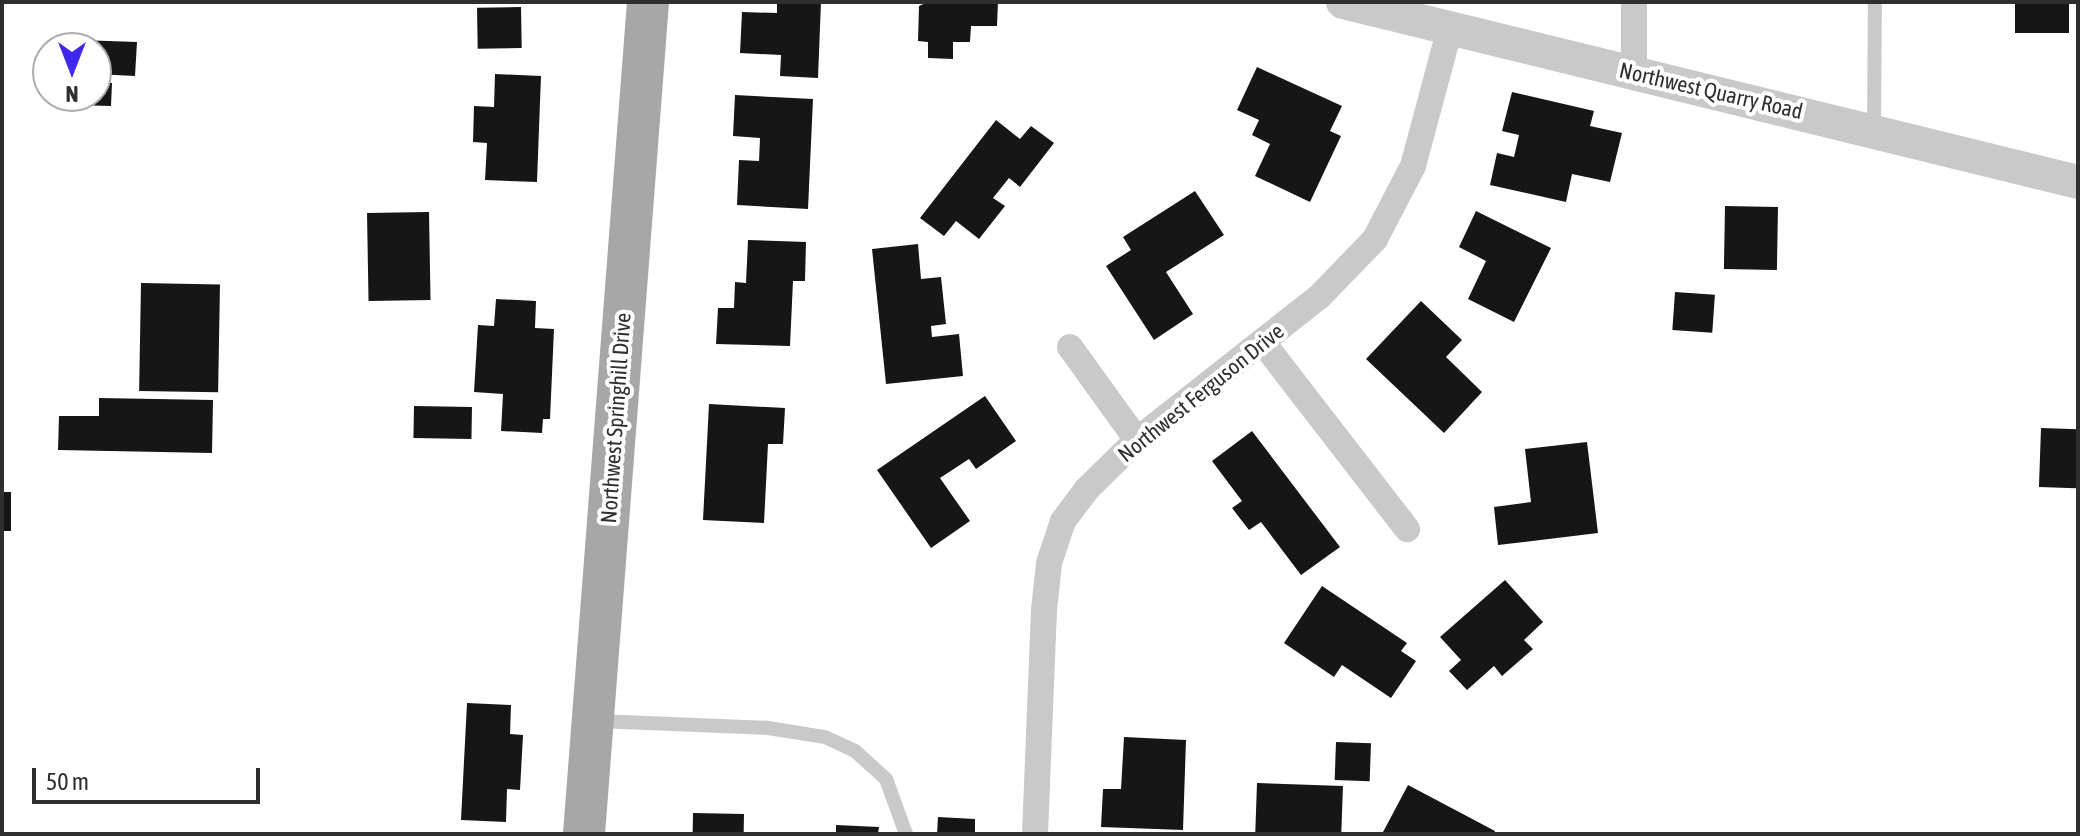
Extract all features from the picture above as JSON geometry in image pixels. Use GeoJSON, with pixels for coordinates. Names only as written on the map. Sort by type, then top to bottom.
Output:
{"type":"FeatureCollection","features":[{"type":"Feature","properties":{"kind":"main road","name":"Northwest Springhill Drive"},"geometry":{"type":"LineString","coordinates":[[584,834],[648,2]]}},
{"type":"Feature","properties":{"kind":"street","name":"Northwest Quarry Road"},"geometry":{"type":"LineString","coordinates":[[1343,2],[2078,182]]}},
{"type":"Feature","properties":{"kind":"street"},"geometry":{"type":"LineString","coordinates":[[1634,2],[1634,73]]}},
{"type":"Feature","properties":{"kind":"street","name":"Northwest Ferguson Drive"},"geometry":{"type":"LineString","coordinates":[[1035,834],[1049,563],[1063,521],[1086,490],[1137,440],[1264,344],[1347,271],[1395,207],[1425,128],[1450,28]]}},
{"type":"Feature","properties":{"kind":"street"},"geometry":{"type":"LineString","coordinates":[[1264,344],[1407,529]]}},
{"type":"Feature","properties":{"kind":"street"},"geometry":{"type":"LineString","coordinates":[[1070,347],[1137,440]]}},
{"type":"Feature","properties":{"kind":"lane"},"geometry":{"type":"LineString","coordinates":[[1874,131],[1875,2]]}},
{"type":"Feature","properties":{"kind":"lane"},"geometry":{"type":"LineString","coordinates":[[592,721],[768,728],[825,737],[855,751],[886,779],[906,834]]}},
{"type":"Feature","properties":{"kind":"building"},"geometry":{"type":"Polygon","coordinates":[[[777,2],[821,2],[818,78],[780,76],[781,55],[740,53],[742,12],[777,13],[777,2]]]}},
{"type":"Feature","properties":{"kind":"building"},"geometry":{"type":"Polygon","coordinates":[[[928,2],[998,2],[997,26],[971,26],[970,42],[953,42],[953,59],[928,58],[928,42],[918,41],[919,6],[928,2]]]}},
{"type":"Feature","properties":{"kind":"building"},"geometry":{"type":"Polygon","coordinates":[[[2015,2],[2069,2],[2069,33],[2015,33],[2015,2]]]}},
{"type":"Feature","properties":{"kind":"building"},"geometry":{"type":"Polygon","coordinates":[[[521,7],[522,48],[478,49],[477,8],[521,7]]]}},
{"type":"Feature","properties":{"kind":"building"},"geometry":{"type":"Polygon","coordinates":[[[112,41],[137,42],[135,76],[112,75],[112,41]]]}},
{"type":"Feature","properties":{"kind":"building"},"geometry":{"type":"Polygon","coordinates":[[[1257,67],[1342,106],[1330,131],[1341,136],[1310,202],[1255,176],[1270,144],[1252,135],[1259,120],[1237,110],[1257,67]]]}},
{"type":"Feature","properties":{"kind":"building"},"geometry":{"type":"Polygon","coordinates":[[[495,74],[541,76],[537,182],[485,180],[487,143],[473,142],[474,106],[494,107],[495,74]]]}},
{"type":"Feature","properties":{"kind":"building"},"geometry":{"type":"Polygon","coordinates":[[[1512,92],[1594,111],[1590,126],[1622,133],[1610,182],[1572,174],[1566,202],[1490,185],[1497,153],[1514,157],[1519,135],[1502,131],[1512,92]]]}},
{"type":"Feature","properties":{"kind":"building"},"geometry":{"type":"Polygon","coordinates":[[[735,95],[813,99],[808,209],[737,205],[739,160],[759,161],[760,138],[733,136],[735,95]]]}},
{"type":"Feature","properties":{"kind":"building"},"geometry":{"type":"Polygon","coordinates":[[[996,120],[1020,139],[1031,126],[1054,143],[1020,187],[1009,178],[993,198],[1005,206],[979,239],[956,221],[944,236],[920,218],[996,120]]]}},
{"type":"Feature","properties":{"kind":"building"},"geometry":{"type":"Polygon","coordinates":[[[1195,191],[1224,235],[1166,272],[1193,314],[1154,340],[1106,266],[1131,250],[1123,237],[1195,191]]]}},
{"type":"Feature","properties":{"kind":"building"},"geometry":{"type":"Polygon","coordinates":[[[1725,206],[1778,207],[1777,270],[1724,269],[1725,206]]]}},
{"type":"Feature","properties":{"kind":"building"},"geometry":{"type":"Polygon","coordinates":[[[1476,211],[1551,248],[1514,322],[1468,299],[1486,261],[1459,247],[1476,211]]]}},
{"type":"Feature","properties":{"kind":"building"},"geometry":{"type":"Polygon","coordinates":[[[429,212],[431,300],[369,301],[367,213],[429,212]]]}},
{"type":"Feature","properties":{"kind":"building"},"geometry":{"type":"Polygon","coordinates":[[[748,240],[806,242],[805,281],[793,281],[790,346],[716,344],[718,308],[734,308],[735,282],[746,283],[748,240]]]}},
{"type":"Feature","properties":{"kind":"building"},"geometry":{"type":"Polygon","coordinates":[[[918,244],[921,279],[941,277],[946,324],[931,326],[932,337],[959,334],[963,376],[886,384],[872,249],[918,244]]]}},
{"type":"Feature","properties":{"kind":"building"},"geometry":{"type":"Polygon","coordinates":[[[141,283],[220,284],[218,392],[139,391],[141,283]]]}},
{"type":"Feature","properties":{"kind":"building"},"geometry":{"type":"Polygon","coordinates":[[[1675,292],[1715,295],[1712,333],[1672,330],[1675,292]]]}},
{"type":"Feature","properties":{"kind":"building"},"geometry":{"type":"Polygon","coordinates":[[[496,299],[536,301],[535,328],[554,329],[550,419],[543,419],[542,433],[501,431],[503,394],[474,392],[478,325],[494,326],[496,299]]]}},
{"type":"Feature","properties":{"kind":"building"},"geometry":{"type":"Polygon","coordinates":[[[1421,301],[1462,340],[1446,357],[1482,392],[1444,433],[1366,359],[1421,301]]]}},
{"type":"Feature","properties":{"kind":"building"},"geometry":{"type":"Polygon","coordinates":[[[985,396],[1016,441],[976,469],[969,459],[940,478],[970,521],[931,548],[877,470],[985,396]]]}},
{"type":"Feature","properties":{"kind":"building"},"geometry":{"type":"Polygon","coordinates":[[[99,398],[213,400],[212,453],[58,450],[59,416],[99,416],[99,398]]]}},
{"type":"Feature","properties":{"kind":"building"},"geometry":{"type":"Polygon","coordinates":[[[709,404],[785,408],[783,444],[768,444],[764,523],[703,520],[709,404]]]}},
{"type":"Feature","properties":{"kind":"building"},"geometry":{"type":"Polygon","coordinates":[[[414,406],[472,407],[471,439],[413,438],[414,406]]]}},
{"type":"Feature","properties":{"kind":"building"},"geometry":{"type":"Polygon","coordinates":[[[2041,428],[2078,429],[2076,488],[2039,487],[2041,428]]]}},
{"type":"Feature","properties":{"kind":"building"},"geometry":{"type":"Polygon","coordinates":[[[1252,431],[1340,547],[1301,575],[1261,522],[1249,530],[1232,508],[1242,501],[1212,461],[1252,431]]]}},
{"type":"Feature","properties":{"kind":"building"},"geometry":{"type":"Polygon","coordinates":[[[1587,442],[1598,533],[1498,545],[1494,507],[1531,502],[1525,449],[1587,442]]]}},
{"type":"Feature","properties":{"kind":"building"},"geometry":{"type":"Polygon","coordinates":[[[2,492],[11,492],[11,531],[2,531],[2,492]]]}},
{"type":"Feature","properties":{"kind":"building"},"geometry":{"type":"Polygon","coordinates":[[[1505,580],[1543,622],[1524,640],[1533,649],[1502,676],[1494,666],[1467,690],[1449,671],[1461,660],[1440,637],[1505,580]]]}},
{"type":"Feature","properties":{"kind":"building"},"geometry":{"type":"Polygon","coordinates":[[[1322,586],[1407,643],[1401,651],[1416,661],[1391,698],[1342,665],[1334,677],[1284,643],[1322,586]]]}},
{"type":"Feature","properties":{"kind":"building"},"geometry":{"type":"Polygon","coordinates":[[[467,703],[511,705],[510,734],[523,735],[520,790],[507,789],[506,822],[461,820],[467,703]]]}},
{"type":"Feature","properties":{"kind":"building"},"geometry":{"type":"Polygon","coordinates":[[[1124,737],[1186,740],[1183,830],[1101,827],[1103,789],[1121,789],[1124,737]]]}},
{"type":"Feature","properties":{"kind":"building"},"geometry":{"type":"Polygon","coordinates":[[[1336,742],[1371,743],[1370,781],[1335,780],[1336,742]]]}},
{"type":"Feature","properties":{"kind":"building"},"geometry":{"type":"Polygon","coordinates":[[[1257,783],[1343,786],[1341,834],[1255,834],[1257,783]]]}},
{"type":"Feature","properties":{"kind":"building"},"geometry":{"type":"Polygon","coordinates":[[[1408,785],[1495,831],[1494,834],[1382,834],[1408,785]]]}},
{"type":"Feature","properties":{"kind":"building"},"geometry":{"type":"Polygon","coordinates":[[[693,813],[744,814],[744,834],[693,834],[693,813]]]}},
{"type":"Feature","properties":{"kind":"building"},"geometry":{"type":"Polygon","coordinates":[[[938,817],[975,819],[975,834],[937,834],[938,817]]]}},
{"type":"Feature","properties":{"kind":"building"},"geometry":{"type":"Polygon","coordinates":[[[836,825],[879,827],[878,834],[836,834],[836,825]]]}}]}
